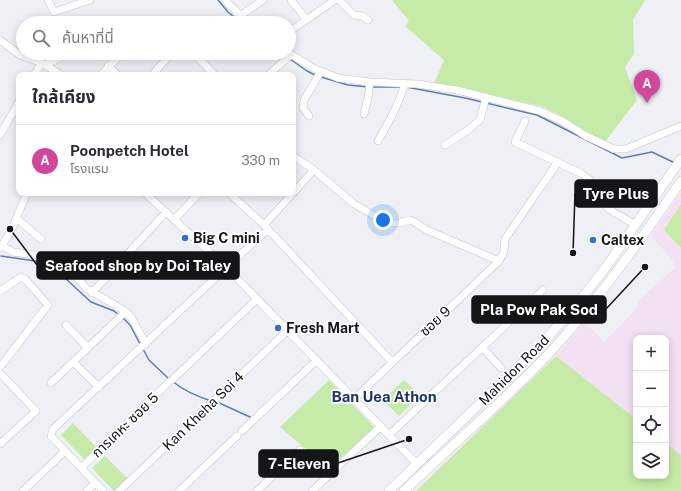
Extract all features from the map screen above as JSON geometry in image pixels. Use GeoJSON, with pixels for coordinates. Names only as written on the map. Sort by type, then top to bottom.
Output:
{"type":"FeatureCollection","features":[{"type":"Feature","properties":{"kind":"main road","name":"Mahidon Road"},"geometry":{"type":"LineString","coordinates":[[390,491],[540,346],[581,299],[602,272],[681,159]]}},
{"type":"Feature","properties":{"kind":"main road","name":"Mahidon Road"},"geometry":{"type":"LineString","coordinates":[[404,491],[496,406],[554,347],[626,261],[681,180]]}},
{"type":"Feature","properties":{"kind":"street"},"geometry":{"type":"LineString","coordinates":[[48,0],[54,12],[90,0]]}},
{"type":"Feature","properties":{"kind":"street"},"geometry":{"type":"LineString","coordinates":[[225,0],[240,16],[263,0]]}},
{"type":"Feature","properties":{"kind":"street"},"geometry":{"type":"LineString","coordinates":[[291,0],[306,19]]}},
{"type":"Feature","properties":{"kind":"street"},"geometry":{"type":"LineString","coordinates":[[296,27],[326,2],[335,0]]}},
{"type":"Feature","properties":{"kind":"street"},"geometry":{"type":"LineString","coordinates":[[339,0],[354,15],[362,16],[368,20]]}},
{"type":"Feature","properties":{"kind":"street"},"geometry":{"type":"LineString","coordinates":[[0,40],[16,52]]}},
{"type":"Feature","properties":{"kind":"street"},"geometry":{"type":"LineString","coordinates":[[33,60],[56,72]]}},
{"type":"Feature","properties":{"kind":"street"},"geometry":{"type":"LineString","coordinates":[[36,72],[43,64],[53,60]]}},
{"type":"Feature","properties":{"kind":"street"},"geometry":{"type":"LineString","coordinates":[[103,72],[114,60]]}},
{"type":"Feature","properties":{"kind":"street"},"geometry":{"type":"LineString","coordinates":[[155,72],[166,60]]}},
{"type":"Feature","properties":{"kind":"street"},"geometry":{"type":"LineString","coordinates":[[199,60],[210,72]]}},
{"type":"Feature","properties":{"kind":"street"},"geometry":{"type":"LineString","coordinates":[[271,72],[284,60]]}},
{"type":"Feature","properties":{"kind":"street"},"geometry":{"type":"LineString","coordinates":[[296,60],[313,68],[319,76],[404,87],[457,90],[485,100],[540,111],[564,122],[586,136],[614,149],[626,149],[681,126]]}},
{"type":"Feature","properties":{"kind":"street"},"geometry":{"type":"LineString","coordinates":[[108,66],[115,72]]}},
{"type":"Feature","properties":{"kind":"street"},"geometry":{"type":"LineString","coordinates":[[309,116],[303,108],[304,100],[319,76]]}},
{"type":"Feature","properties":{"kind":"street"},"geometry":{"type":"LineString","coordinates":[[364,114],[370,83]]}},
{"type":"Feature","properties":{"kind":"street"},"geometry":{"type":"LineString","coordinates":[[378,141],[396,109],[404,87]]}},
{"type":"Feature","properties":{"kind":"street"},"geometry":{"type":"LineString","coordinates":[[445,145],[480,120],[485,100]]}},
{"type":"Feature","properties":{"kind":"street"},"geometry":{"type":"LineString","coordinates":[[0,135],[16,107]]}},
{"type":"Feature","properties":{"kind":"street"},"geometry":{"type":"LineString","coordinates":[[525,121],[516,142],[582,174],[590,180],[603,203],[610,210],[636,225]]}},
{"type":"Feature","properties":{"kind":"street"},"geometry":{"type":"LineString","coordinates":[[296,158],[314,170],[354,204],[384,221],[400,223],[411,220],[427,230],[499,261]]}},
{"type":"Feature","properties":{"kind":"street","name":"ซอย 9"},"geometry":{"type":"LineString","coordinates":[[354,399],[499,261],[504,252],[505,239],[558,162]]}},
{"type":"Feature","properties":{"kind":"street"},"geometry":{"type":"LineString","coordinates":[[296,191],[314,170]]}},
{"type":"Feature","properties":{"kind":"street"},"geometry":{"type":"LineString","coordinates":[[26,196],[10,233],[1,247],[12,252],[44,256],[71,270],[82,284],[92,292],[125,311],[131,317],[143,346]]}},
{"type":"Feature","properties":{"kind":"street"},"geometry":{"type":"LineString","coordinates":[[149,196],[227,268],[417,464]]}},
{"type":"Feature","properties":{"kind":"street"},"geometry":{"type":"LineString","coordinates":[[174,220],[196,196]]}},
{"type":"Feature","properties":{"kind":"street"},"geometry":{"type":"LineString","coordinates":[[232,196],[266,227],[392,362]]}},
{"type":"Feature","properties":{"kind":"street"},"geometry":{"type":"LineString","coordinates":[[103,491],[51,436],[53,430],[227,268],[266,227],[292,196]]}},
{"type":"Feature","properties":{"kind":"street"},"geometry":{"type":"LineString","coordinates":[[92,292],[166,212]]}},
{"type":"Feature","properties":{"kind":"street"},"geometry":{"type":"LineString","coordinates":[[16,218],[40,239]]}},
{"type":"Feature","properties":{"kind":"street"},"geometry":{"type":"LineString","coordinates":[[0,291],[21,277],[25,279],[48,305],[0,367]]}},
{"type":"Feature","properties":{"kind":"street"},"geometry":{"type":"LineString","coordinates":[[389,435],[543,290]]}},
{"type":"Feature","properties":{"kind":"street","name":"การเคหะ ซอย 5"},"geometry":{"type":"LineString","coordinates":[[81,468],[257,299]]}},
{"type":"Feature","properties":{"kind":"street"},"geometry":{"type":"LineString","coordinates":[[51,383],[125,311]]}},
{"type":"Feature","properties":{"kind":"street"},"geometry":{"type":"LineString","coordinates":[[66,325],[88,348]]}},
{"type":"Feature","properties":{"kind":"street","name":"Kan Kheha Soi 4"},"geometry":{"type":"LineString","coordinates":[[119,491],[288,330]]}},
{"type":"Feature","properties":{"kind":"street"},"geometry":{"type":"LineString","coordinates":[[482,348],[501,368]]}},
{"type":"Feature","properties":{"kind":"street"},"geometry":{"type":"LineString","coordinates":[[179,491],[317,360]]}},
{"type":"Feature","properties":{"kind":"street"},"geometry":{"type":"LineString","coordinates":[[73,362],[99,387]]}},
{"type":"Feature","properties":{"kind":"street"},"geometry":{"type":"LineString","coordinates":[[0,373],[36,411],[0,444]]}},
{"type":"Feature","properties":{"kind":"street"},"geometry":{"type":"LineString","coordinates":[[312,491],[381,426]]}},
{"type":"Feature","properties":{"kind":"street"},"geometry":{"type":"LineString","coordinates":[[261,490],[300,450]]}},
{"type":"Feature","properties":{"kind":"street"},"geometry":{"type":"LineString","coordinates":[[23,491],[65,451]]}},
{"type":"Feature","properties":{"kind":"street"},"geometry":{"type":"LineString","coordinates":[[87,491],[96,483]]}},
{"type":"Feature","properties":{"kind":"shaded area"},"geometry":{"type":"Polygon","coordinates":[[[681,192],[681,455],[669,445],[669,335],[633,335],[633,417],[556,356],[585,322],[604,342],[637,307],[640,299],[676,267],[669,256],[651,236],[681,192]]]}},
{"type":"Feature","properties":{"kind":"green space"},"geometry":{"type":"Polygon","coordinates":[[[392,0],[645,0],[633,20],[634,54],[625,67],[637,100],[604,143],[558,114],[541,106],[434,84],[444,60],[405,26],[409,21],[392,0]]]}},
{"type":"Feature","properties":{"kind":"green space"},"geometry":{"type":"Polygon","coordinates":[[[681,204],[681,248],[664,230],[681,204]]]}},
{"type":"Feature","properties":{"kind":"green space"},"geometry":{"type":"Polygon","coordinates":[[[556,356],[633,417],[633,479],[669,479],[669,445],[681,455],[681,491],[416,491],[556,356]]]}},
{"type":"Feature","properties":{"kind":"green space"},"geometry":{"type":"Polygon","coordinates":[[[329,380],[374,427],[329,469],[280,427],[329,380]]]}},
{"type":"Feature","properties":{"kind":"green space"},"geometry":{"type":"Polygon","coordinates":[[[404,380],[420,395],[399,416],[383,400],[404,380]]]}},
{"type":"Feature","properties":{"kind":"green space"},"geometry":{"type":"Polygon","coordinates":[[[73,423],[97,448],[85,460],[61,435],[73,423]]]}},
{"type":"Feature","properties":{"kind":"green space"},"geometry":{"type":"Polygon","coordinates":[[[105,456],[127,478],[114,491],[92,468],[105,456]]]}},
{"type":"Feature","properties":{"kind":"waterway"},"geometry":{"type":"LineString","coordinates":[[218,0],[233,16]]}},
{"type":"Feature","properties":{"kind":"waterway"},"geometry":{"type":"LineString","coordinates":[[291,60],[315,75]]}},
{"type":"Feature","properties":{"kind":"waterway"},"geometry":{"type":"LineString","coordinates":[[321,77],[348,85],[368,87]]}},
{"type":"Feature","properties":{"kind":"waterway"},"geometry":{"type":"LineString","coordinates":[[372,87],[402,87]]}},
{"type":"Feature","properties":{"kind":"waterway"},"geometry":{"type":"LineString","coordinates":[[406,87],[482,102]]}},
{"type":"Feature","properties":{"kind":"waterway"},"geometry":{"type":"LineString","coordinates":[[486,103],[537,115],[622,158],[652,152],[675,163]]}},
{"type":"Feature","properties":{"kind":"waterway"},"geometry":{"type":"LineString","coordinates":[[1,256],[42,262],[53,267],[91,302],[114,311],[119,315]]}},
{"type":"Feature","properties":{"kind":"waterway"},"geometry":{"type":"LineString","coordinates":[[122,317],[130,325],[140,344]]}},
{"type":"Feature","properties":{"kind":"waterway"},"geometry":{"type":"LineString","coordinates":[[143,349],[149,360],[169,379]]}},
{"type":"Feature","properties":{"kind":"waterway"},"geometry":{"type":"LineString","coordinates":[[172,381],[186,390],[211,401]]}},
{"type":"Feature","properties":{"kind":"waterway"},"geometry":{"type":"LineString","coordinates":[[217,402],[250,417]]}},
{"type":"Feature","properties":{"kind":"place","name":"Poonpetch Hotel"},"geometry":{"type":"Point","coordinates":[647,103]}},
{"type":"Feature","properties":{"kind":"place","name":"Seafood shop by Doi Taley"},"geometry":{"type":"Point","coordinates":[10,229]}},
{"type":"Feature","properties":{"kind":"place","name":"Big C mini"},"geometry":{"type":"Point","coordinates":[185,238]}},
{"type":"Feature","properties":{"kind":"place","name":"Caltex"},"geometry":{"type":"Point","coordinates":[593,240]}},
{"type":"Feature","properties":{"kind":"place","name":"Tyre Plus"},"geometry":{"type":"Point","coordinates":[573,253]}},
{"type":"Feature","properties":{"kind":"place","name":"Pla Pow Pak Sod"},"geometry":{"type":"Point","coordinates":[645,267]}},
{"type":"Feature","properties":{"kind":"place","name":"Fresh Mart"},"geometry":{"type":"Point","coordinates":[278,328]}},
{"type":"Feature","properties":{"kind":"place","name":"7-Eleven"},"geometry":{"type":"Point","coordinates":[409,439]}},
{"type":"Feature","properties":{"kind":"district","name":"Ban Uea Athon"},"geometry":{"type":"Point","coordinates":[384,397]}}]}
